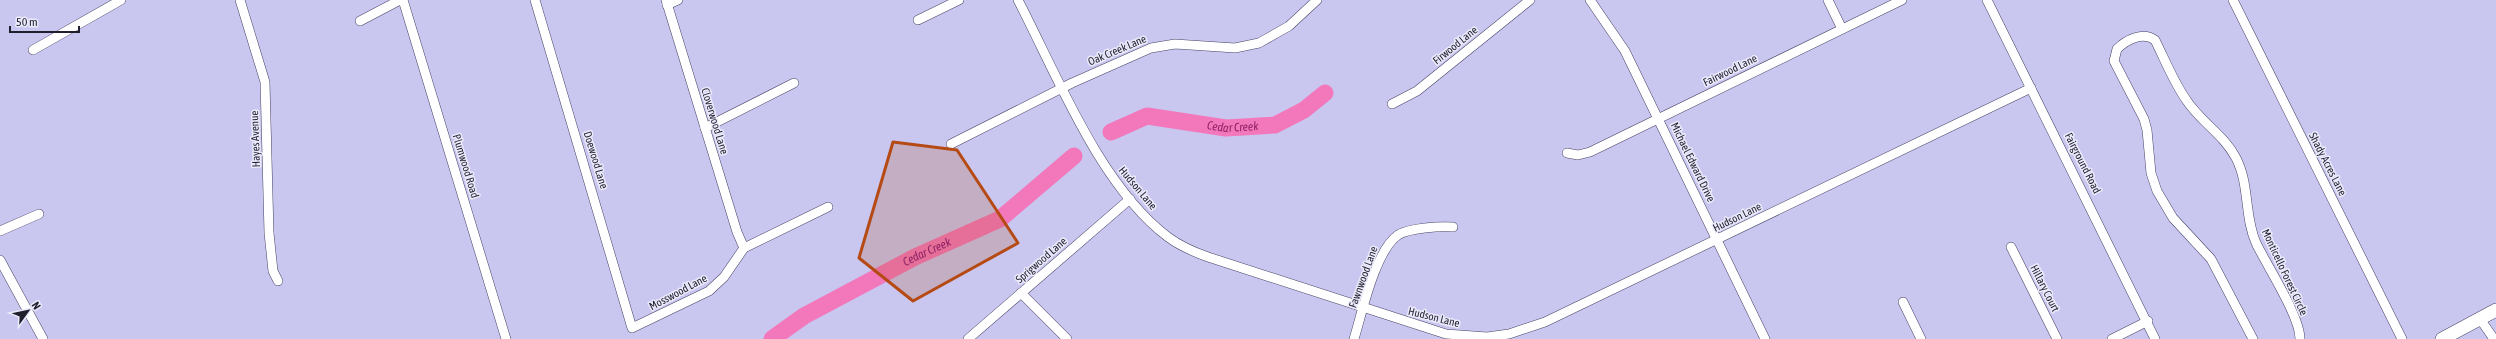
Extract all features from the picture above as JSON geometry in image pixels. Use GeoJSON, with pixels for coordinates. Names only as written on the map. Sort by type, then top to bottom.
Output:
{"type":"FeatureCollection","features":[{"type":"Feature","properties":{"kind":"main road"},"geometry":{"type":"LineString","coordinates":[[2442,339],[2496,310]]}},
{"type":"Feature","properties":{"kind":"street"},"geometry":{"type":"LineString","coordinates":[[33,50],[121,0]]}},
{"type":"Feature","properties":{"kind":"street","name":"Hayes Avenue"},"geometry":{"type":"LineString","coordinates":[[240,0],[265,82],[269,233],[273,271],[278,281]]}},
{"type":"Feature","properties":{"kind":"street"},"geometry":{"type":"LineString","coordinates":[[360,21],[402,0]]}},
{"type":"Feature","properties":{"kind":"street","name":"Plumwood Road"},"geometry":{"type":"LineString","coordinates":[[402,0],[506,339]]}},
{"type":"Feature","properties":{"kind":"street","name":"Doewood Lane"},"geometry":{"type":"LineString","coordinates":[[535,0],[632,328]]}},
{"type":"Feature","properties":{"kind":"street"},"geometry":{"type":"LineString","coordinates":[[667,2],[678,0]]}},
{"type":"Feature","properties":{"kind":"street"},"geometry":{"type":"LineString","coordinates":[[918,20],[959,0]]}},
{"type":"Feature","properties":{"kind":"street","name":"Hudson Lane"},"geometry":{"type":"LineString","coordinates":[[1018,0],[1104,166],[1154,225],[1190,250],[1364,309],[1446,334],[1487,337],[1508,334],[1545,322],[2031,88]]}},
{"type":"Feature","properties":{"kind":"street","name":"Firwood Lane"},"geometry":{"type":"LineString","coordinates":[[1392,104],[1417,91],[1530,0]]}},
{"type":"Feature","properties":{"kind":"street","name":"Michael Edward Drive"},"geometry":{"type":"LineString","coordinates":[[1590,0],[1625,51],[1766,339]]}},
{"type":"Feature","properties":{"kind":"street"},"geometry":{"type":"LineString","coordinates":[[1828,0],[1842,29]]}},
{"type":"Feature","properties":{"kind":"street","name":"Fairwood Lane"},"geometry":{"type":"LineString","coordinates":[[1567,154],[1578,155],[1590,152],[1902,0]]}},
{"type":"Feature","properties":{"kind":"street","name":"Fairground Road"},"geometry":{"type":"LineString","coordinates":[[1987,0],[2148,322],[2155,339]]}},
{"type":"Feature","properties":{"kind":"street","name":"Shady Acres Lane"},"geometry":{"type":"LineString","coordinates":[[2233,0],[2402,339]]}},
{"type":"Feature","properties":{"kind":"street","name":"Cloverwood Lane"},"geometry":{"type":"LineString","coordinates":[[667,2],[736,232],[744,248]]}},
{"type":"Feature","properties":{"kind":"street","name":"Oak Creek Lane"},"geometry":{"type":"LineString","coordinates":[[951,144],[1063,88],[1151,48],[1175,44],[1235,48],[1259,44],[1288,26],[1312,2]]}},
{"type":"Feature","properties":{"kind":"street","name":"Monticello Forest Circle"},"geometry":{"type":"LineString","coordinates":[[2253,339],[2212,259],[2173,218],[2157,191],[2151,173],[2148,136],[2144,119],[2114,61],[2117,49],[2139,37],[2150,36],[2155,40],[2187,102],[2218,132],[2237,159],[2246,186],[2251,228],[2256,242],[2295,320],[2300,339]]}},
{"type":"Feature","properties":{"kind":"street"},"geometry":{"type":"LineString","coordinates":[[705,128],[794,83]]}},
{"type":"Feature","properties":{"kind":"street","name":"Sprigwood Lane"},"geometry":{"type":"LineString","coordinates":[[968,339],[1130,198]]}},
{"type":"Feature","properties":{"kind":"street","name":"Mosswood Lane"},"geometry":{"type":"LineString","coordinates":[[632,328],[709,291],[724,277],[744,248],[828,207]]}},
{"type":"Feature","properties":{"kind":"street"},"geometry":{"type":"LineString","coordinates":[[0,231],[39,214]]}},
{"type":"Feature","properties":{"kind":"street","name":"Fawnwood Lane"},"geometry":{"type":"LineString","coordinates":[[1354,339],[1382,256],[1391,241],[1398,235],[1415,230],[1452,227]]}},
{"type":"Feature","properties":{"kind":"street","name":"Hillary Court"},"geometry":{"type":"LineString","coordinates":[[2011,247],[2057,339]]}},
{"type":"Feature","properties":{"kind":"street"},"geometry":{"type":"LineString","coordinates":[[0,260],[43,339]]}},
{"type":"Feature","properties":{"kind":"street"},"geometry":{"type":"LineString","coordinates":[[1021,293],[1068,339]]}},
{"type":"Feature","properties":{"kind":"street"},"geometry":{"type":"LineString","coordinates":[[1903,302],[1921,339]]}},
{"type":"Feature","properties":{"kind":"street"},"geometry":{"type":"LineString","coordinates":[[2480,319],[2494,339]]}},
{"type":"Feature","properties":{"kind":"street"},"geometry":{"type":"LineString","coordinates":[[2112,339],[2148,322]]}},
{"type":"Feature","properties":{"kind":"highlighted area"},"geometry":{"type":"Polygon","coordinates":[[[893,142],[957,150],[1018,243],[913,301],[859,258],[893,142]]]}},
{"type":"Feature","properties":{"kind":"waterway","name":"Cedar Creek"},"geometry":{"type":"LineString","coordinates":[[1111,132],[1147,116],[1226,128],[1275,125],[1304,110],[1325,93]]}},
{"type":"Feature","properties":{"kind":"waterway","name":"Cedar Creek"},"geometry":{"type":"LineString","coordinates":[[772,339],[804,316],[915,257],[1000,219],[1074,156]]}}]}
